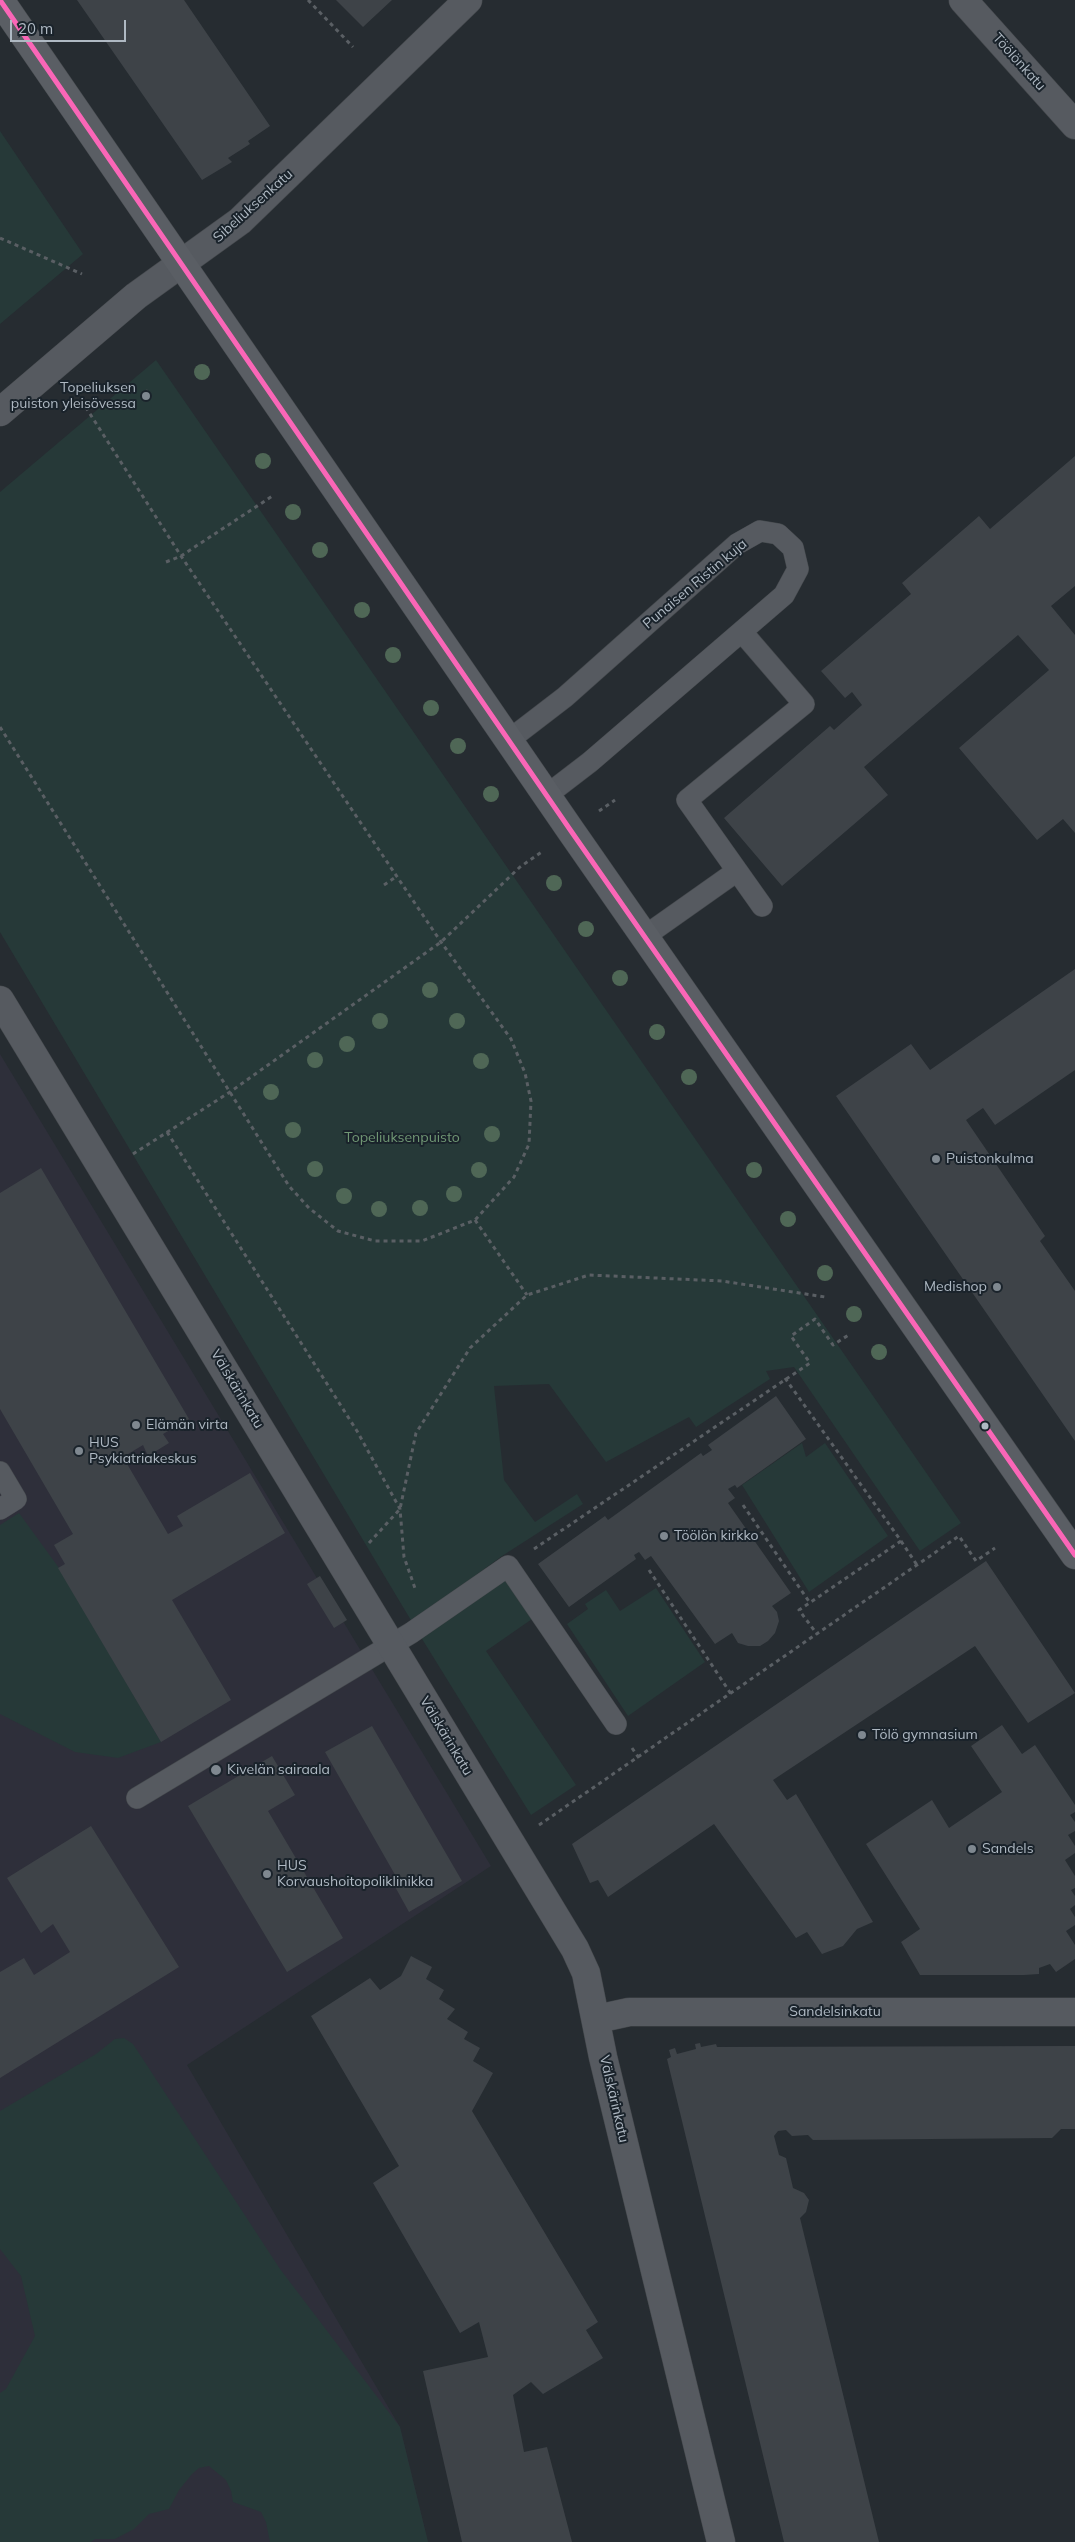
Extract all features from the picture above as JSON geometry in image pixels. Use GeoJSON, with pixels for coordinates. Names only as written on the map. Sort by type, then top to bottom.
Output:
{"type":"FeatureCollection","features":[{"type":"Feature","properties":{"kind":"main road"},"geometry":{"type":"LineString","coordinates":[[0,0],[547,795],[1075,1555]]}},
{"type":"Feature","properties":{"kind":"street","name":"Sibeliuksenkatu"},"geometry":{"type":"LineString","coordinates":[[0,412],[136,296],[240,222],[468,0]]}},
{"type":"Feature","properties":{"kind":"street","name":"Töölönkatu"},"geometry":{"type":"LineString","coordinates":[[963,0],[1075,125]]}},
{"type":"Feature","properties":{"kind":"street","name":"Välskärinkatu"},"geometry":{"type":"LineString","coordinates":[[0,1000],[401,1639],[575,1950],[588,1979],[605,2066],[720,2542]]}},
{"type":"Feature","properties":{"kind":"street","name":"Sandelsinkatu"},"geometry":{"type":"LineString","coordinates":[[597,2020],[635,2012],[1075,2012]]}},
{"type":"Feature","properties":{"kind":"lane","name":"Punaisen Ristin kuja"},"geometry":{"type":"LineString","coordinates":[[509,740],[565,697],[737,544],[760,532],[778,534],[793,548],[798,569],[784,595],[590,762],[547,795]]}},
{"type":"Feature","properties":{"kind":"lane"},"geometry":{"type":"LineString","coordinates":[[742,632],[804,704],[688,800],[762,906]]}},
{"type":"Feature","properties":{"kind":"lane"},"geometry":{"type":"LineString","coordinates":[[645,936],[737,871]]}},
{"type":"Feature","properties":{"kind":"lane"},"geometry":{"type":"LineString","coordinates":[[0,1472],[16,1500],[0,1509]]}},
{"type":"Feature","properties":{"kind":"lane"},"geometry":{"type":"LineString","coordinates":[[137,1798],[401,1639],[508,1566],[616,1724]]}},
{"type":"Feature","properties":{"kind":"path"},"geometry":{"type":"LineString","coordinates":[[308,0],[353,47]]}},
{"type":"Feature","properties":{"kind":"path"},"geometry":{"type":"LineString","coordinates":[[0,238],[82,274]]}},
{"type":"Feature","properties":{"kind":"path"},"geometry":{"type":"LineString","coordinates":[[0,727],[289,1186],[309,1208],[338,1232],[376,1241],[422,1241],[475,1220],[514,1177],[528,1144],[531,1101],[525,1073],[511,1039],[441,942],[181,556],[83,403]]}},
{"type":"Feature","properties":{"kind":"path"},"geometry":{"type":"LineString","coordinates":[[166,562],[181,556],[274,495]]}},
{"type":"Feature","properties":{"kind":"path"},"geometry":{"type":"LineString","coordinates":[[129,1157],[230,1092],[441,942],[520,867]]}},
{"type":"Feature","properties":{"kind":"path"},"geometry":{"type":"LineString","coordinates":[[384,885],[398,876]]}},
{"type":"Feature","properties":{"kind":"path"},"geometry":{"type":"LineString","coordinates":[[167,1132],[357,1431],[400,1509]]}},
{"type":"Feature","properties":{"kind":"path"},"geometry":{"type":"LineString","coordinates":[[475,1220],[527,1295]]}},
{"type":"Feature","properties":{"kind":"path"},"geometry":{"type":"LineString","coordinates":[[401,1639],[416,1590],[404,1557],[400,1509],[416,1433],[470,1348],[527,1295],[589,1275],[722,1281],[825,1297]]}},
{"type":"Feature","properties":{"kind":"path"},"geometry":{"type":"LineString","coordinates":[[508,1566],[810,1363],[791,1336],[815,1319],[833,1346],[850,1334]]}},
{"type":"Feature","properties":{"kind":"path"},"geometry":{"type":"LineString","coordinates":[[785,1378],[917,1565]]}},
{"type":"Feature","properties":{"kind":"path"},"geometry":{"type":"LineString","coordinates":[[743,1504],[810,1603]]}},
{"type":"Feature","properties":{"kind":"path"},"geometry":{"type":"LineString","coordinates":[[368,1544],[400,1509]]}},
{"type":"Feature","properties":{"kind":"path"},"geometry":{"type":"LineString","coordinates":[[538,1826],[959,1536],[976,1561],[995,1548]]}},
{"type":"Feature","properties":{"kind":"path"},"geometry":{"type":"LineString","coordinates":[[817,1634],[799,1610],[901,1541]]}},
{"type":"Feature","properties":{"kind":"path"},"geometry":{"type":"LineString","coordinates":[[649,1570],[731,1694]]}},
{"type":"Feature","properties":{"kind":"shaded area","name":"Kivelän sairaala"},"geometry":{"type":"Polygon","coordinates":[[[0,1054],[491,1866],[187,2065],[400,2427],[428,2542],[0,2542],[0,1054]]]}},
{"type":"Feature","properties":{"kind":"green space"},"geometry":{"type":"Polygon","coordinates":[[[0,131],[83,254],[0,324],[0,131]]]}},
{"type":"Feature","properties":{"kind":"green space","name":"Topeliuksenpuisto"},"geometry":{"type":"Polygon","coordinates":[[[156,360],[961,1523],[920,1551],[794,1367],[766,1371],[770,1379],[696,1427],[689,1417],[606,1462],[549,1384],[494,1386],[504,1480],[535,1522],[577,1494],[583,1504],[502,1556],[412,1622],[0,932],[0,492],[156,360]]]}},
{"type":"Feature","properties":{"kind":"green space"},"geometry":{"type":"Polygon","coordinates":[[[802,1443],[806,1457],[825,1443],[888,1536],[809,1592],[742,1485],[802,1443]]]}},
{"type":"Feature","properties":{"kind":"green space"},"geometry":{"type":"Polygon","coordinates":[[[19,1513],[59,1568],[161,1742],[118,1758],[75,1752],[0,1714],[0,1525],[19,1513]]]}},
{"type":"Feature","properties":{"kind":"green space"},"geometry":{"type":"Polygon","coordinates":[[[504,1576],[532,1619],[486,1651],[576,1785],[531,1815],[419,1634],[504,1576]]]}},
{"type":"Feature","properties":{"kind":"green space"},"geometry":{"type":"Polygon","coordinates":[[[656,1588],[705,1662],[628,1716],[567,1624],[588,1609],[585,1604],[606,1590],[620,1611],[656,1588]]]}},
{"type":"Feature","properties":{"kind":"green space"},"geometry":{"type":"Polygon","coordinates":[[[124,2038],[133,2044],[280,2269],[400,2427],[428,2542],[270,2542],[266,2522],[261,2512],[233,2502],[226,2480],[209,2466],[199,2468],[192,2474],[179,2490],[169,2509],[149,2514],[134,2529],[115,2539],[95,2539],[91,2542],[0,2542],[0,2393],[6,2389],[35,2336],[21,2276],[0,2249],[0,2111],[96,2054],[115,2039],[124,2038]]]}},
{"type":"Feature","properties":{"kind":"building"},"geometry":{"type":"Polygon","coordinates":[[[77,0],[184,0],[270,126],[248,141],[250,144],[228,158],[232,162],[202,180],[77,0]]]}},
{"type":"Feature","properties":{"kind":"building"},"geometry":{"type":"Polygon","coordinates":[[[336,0],[392,0],[363,27],[336,0]]]}},
{"type":"Feature","properties":{"kind":"building","name":"Topeliuksen puiston yleisövessa"},"geometry":{"type":"Polygon","coordinates":[[[147,389],[152,397],[145,402],[140,395],[147,389]]]}},
{"type":"Feature","properties":{"kind":"building"},"geometry":{"type":"Polygon","coordinates":[[[1075,456],[1075,586],[1051,606],[1075,635],[1075,833],[1063,819],[1037,840],[959,748],[1049,670],[1018,635],[864,767],[888,795],[782,886],[724,818],[830,726],[834,730],[862,705],[852,692],[845,698],[821,671],[911,594],[902,583],[979,516],[990,529],[1075,456]]]}},
{"type":"Feature","properties":{"kind":"building","name":"Puistonkulma"},"geometry":{"type":"Polygon","coordinates":[[[1075,969],[1075,1070],[995,1125],[983,1108],[966,1120],[1045,1236],[1040,1241],[1075,1291],[1075,1441],[836,1096],[911,1044],[930,1070],[1075,969]]]}},
{"type":"Feature","properties":{"kind":"building","name":"HUS Psykiatriakeskus"},"geometry":{"type":"Polygon","coordinates":[[[41,1168],[189,1419],[163,1434],[169,1443],[148,1456],[143,1445],[123,1457],[168,1534],[183,1526],[177,1516],[250,1473],[285,1533],[172,1600],[231,1700],[161,1742],[58,1568],[65,1564],[54,1545],[73,1534],[0,1409],[0,1193],[41,1168]]]}},
{"type":"Feature","properties":{"kind":"building","name":"Töölön kirkko"},"geometry":{"type":"Polygon","coordinates":[[[776,1396],[806,1439],[737,1488],[735,1485],[728,1489],[735,1498],[728,1503],[791,1593],[772,1606],[777,1612],[779,1621],[775,1633],[768,1641],[760,1646],[748,1646],[738,1643],[732,1633],[715,1644],[651,1556],[645,1560],[639,1552],[634,1555],[636,1559],[569,1607],[538,1564],[605,1516],[608,1520],[701,1453],[703,1456],[712,1450],[708,1445],[776,1396]]]}},
{"type":"Feature","properties":{"kind":"building","name":"Tölö gymnasium"},"geometry":{"type":"Polygon","coordinates":[[[986,1561],[1075,1693],[1028,1723],[975,1646],[773,1780],[787,1800],[796,1794],[873,1922],[857,1929],[843,1946],[822,1954],[807,1932],[796,1938],[714,1824],[608,1897],[598,1880],[590,1883],[572,1844],[986,1561]]]}},
{"type":"Feature","properties":{"kind":"building"},"geometry":{"type":"Polygon","coordinates":[[[320,1576],[347,1620],[334,1628],[307,1584],[320,1576]]]}},
{"type":"Feature","properties":{"kind":"building","name":"Sandels"},"geometry":{"type":"Polygon","coordinates":[[[1002,1725],[1022,1754],[1035,1745],[1075,1805],[1075,1812],[1070,1815],[1075,1822],[1075,1831],[1068,1835],[1075,1846],[1075,1853],[1065,1860],[1075,1876],[1075,1888],[1071,1890],[1075,1896],[1075,1905],[1070,1909],[1075,1917],[1075,1925],[1066,1931],[1075,1945],[1075,1959],[1056,1972],[1050,1964],[1039,1968],[1039,1974],[920,1975],[901,1942],[920,1929],[866,1844],[932,1800],[949,1828],[1002,1792],[971,1746],[1002,1725]]]}},
{"type":"Feature","properties":{"kind":"building"},"geometry":{"type":"Polygon","coordinates":[[[372,1726],[462,1881],[409,1912],[393,1883],[398,1880],[325,1752],[372,1726]]]}},
{"type":"Feature","properties":{"kind":"building","name":"HUS Korvaushoitopoliklinikka"},"geometry":{"type":"Polygon","coordinates":[[[272,1756],[295,1795],[268,1811],[343,1938],[287,1972],[188,1806],[272,1756]]]}},
{"type":"Feature","properties":{"kind":"building"},"geometry":{"type":"Polygon","coordinates":[[[91,1826],[179,1967],[0,2078],[0,1972],[24,1958],[34,1975],[70,1952],[53,1924],[41,1933],[7,1878],[91,1826]]]}},
{"type":"Feature","properties":{"kind":"building"},"geometry":{"type":"Polygon","coordinates":[[[411,1956],[432,1967],[426,1979],[444,1990],[439,1999],[455,2009],[447,2019],[468,2032],[464,2039],[480,2048],[473,2061],[493,2073],[472,2111],[598,2322],[586,2330],[603,2358],[543,2394],[531,2382],[513,2395],[524,2452],[547,2447],[572,2542],[462,2542],[423,2371],[488,2357],[479,2322],[460,2333],[373,2183],[399,2166],[311,2016],[370,1978],[380,1990],[401,1976],[411,1956]]]}},
{"type":"Feature","properties":{"kind":"building"},"geometry":{"type":"Polygon","coordinates":[[[700,2043],[701,2047],[716,2044],[717,2047],[1075,2046],[1075,2129],[1061,2129],[1052,2138],[813,2140],[808,2135],[792,2136],[786,2130],[778,2131],[774,2136],[779,2155],[786,2158],[793,2188],[804,2193],[809,2200],[806,2212],[800,2218],[879,2542],[784,2542],[667,2059],[671,2057],[669,2050],[675,2048],[677,2054],[696,2049],[695,2044],[700,2043]]]}},
{"type":"Feature","properties":{"kind":"transit line"},"geometry":{"type":"LineString","coordinates":[[0,0],[571,831],[1075,1555]]}},
{"type":"Feature","properties":{"kind":"place","name":"Topeliuksen puiston yleisövessa"},"geometry":{"type":"Point","coordinates":[146,396]}},
{"type":"Feature","properties":{"kind":"place","name":"Puistonkulma"},"geometry":{"type":"Point","coordinates":[936,1159]}},
{"type":"Feature","properties":{"kind":"place","name":"Medishop"},"geometry":{"type":"Point","coordinates":[997,1287]}},
{"type":"Feature","properties":{"kind":"place","name":"Elämän virta"},"geometry":{"type":"Point","coordinates":[136,1425]}},
{"type":"Feature","properties":{"kind":"place","name":"HUS Psykiatriakeskus"},"geometry":{"type":"Point","coordinates":[79,1451]}},
{"type":"Feature","properties":{"kind":"place","name":"Töölön kirkko"},"geometry":{"type":"Point","coordinates":[664,1536]}},
{"type":"Feature","properties":{"kind":"place","name":"Tölö gymnasium"},"geometry":{"type":"Point","coordinates":[862,1735]}},
{"type":"Feature","properties":{"kind":"place","name":"Kivelän sairaala"},"geometry":{"type":"Point","coordinates":[216,1770]}},
{"type":"Feature","properties":{"kind":"place","name":"Sandels"},"geometry":{"type":"Point","coordinates":[972,1849]}},
{"type":"Feature","properties":{"kind":"place","name":"HUS Korvaushoitopoliklinikka"},"geometry":{"type":"Point","coordinates":[267,1874]}}]}
